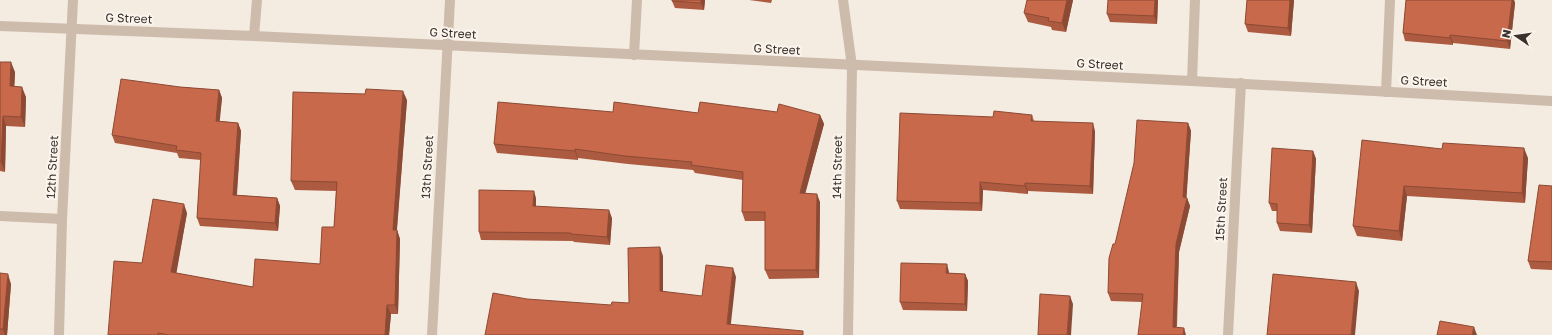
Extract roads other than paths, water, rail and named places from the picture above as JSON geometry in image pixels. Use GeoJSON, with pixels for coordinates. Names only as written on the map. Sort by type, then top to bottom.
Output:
{"type":"FeatureCollection","features":[{"type":"Feature","properties":{"kind":"street","name":"12th Street"},"geometry":{"type":"LineString","coordinates":[[59,335],[62,219],[73,0]]}},
{"type":"Feature","properties":{"kind":"street"},"geometry":{"type":"LineString","coordinates":[[254,36],[257,0]]}},
{"type":"Feature","properties":{"kind":"street","name":"13th Street"},"geometry":{"type":"LineString","coordinates":[[432,335],[450,0]]}},
{"type":"Feature","properties":{"kind":"street"},"geometry":{"type":"LineString","coordinates":[[634,55],[637,0]]}},
{"type":"Feature","properties":{"kind":"street","name":"14th Street"},"geometry":{"type":"LineString","coordinates":[[843,0],[852,66],[848,335]]}},
{"type":"Feature","properties":{"kind":"street"},"geometry":{"type":"LineString","coordinates":[[1192,81],[1195,0]]}},
{"type":"Feature","properties":{"kind":"street"},"geometry":{"type":"LineString","coordinates":[[1386,92],[1390,0]]}},
{"type":"Feature","properties":{"kind":"street","name":"G Street"},"geometry":{"type":"LineString","coordinates":[[0,26],[254,36],[852,66],[1192,81],[1552,101]]}},
{"type":"Feature","properties":{"kind":"street","name":"15th Street"},"geometry":{"type":"LineString","coordinates":[[1228,335],[1241,84]]}},
{"type":"Feature","properties":{"kind":"street"},"geometry":{"type":"LineString","coordinates":[[0,216],[62,219]]}}]}
